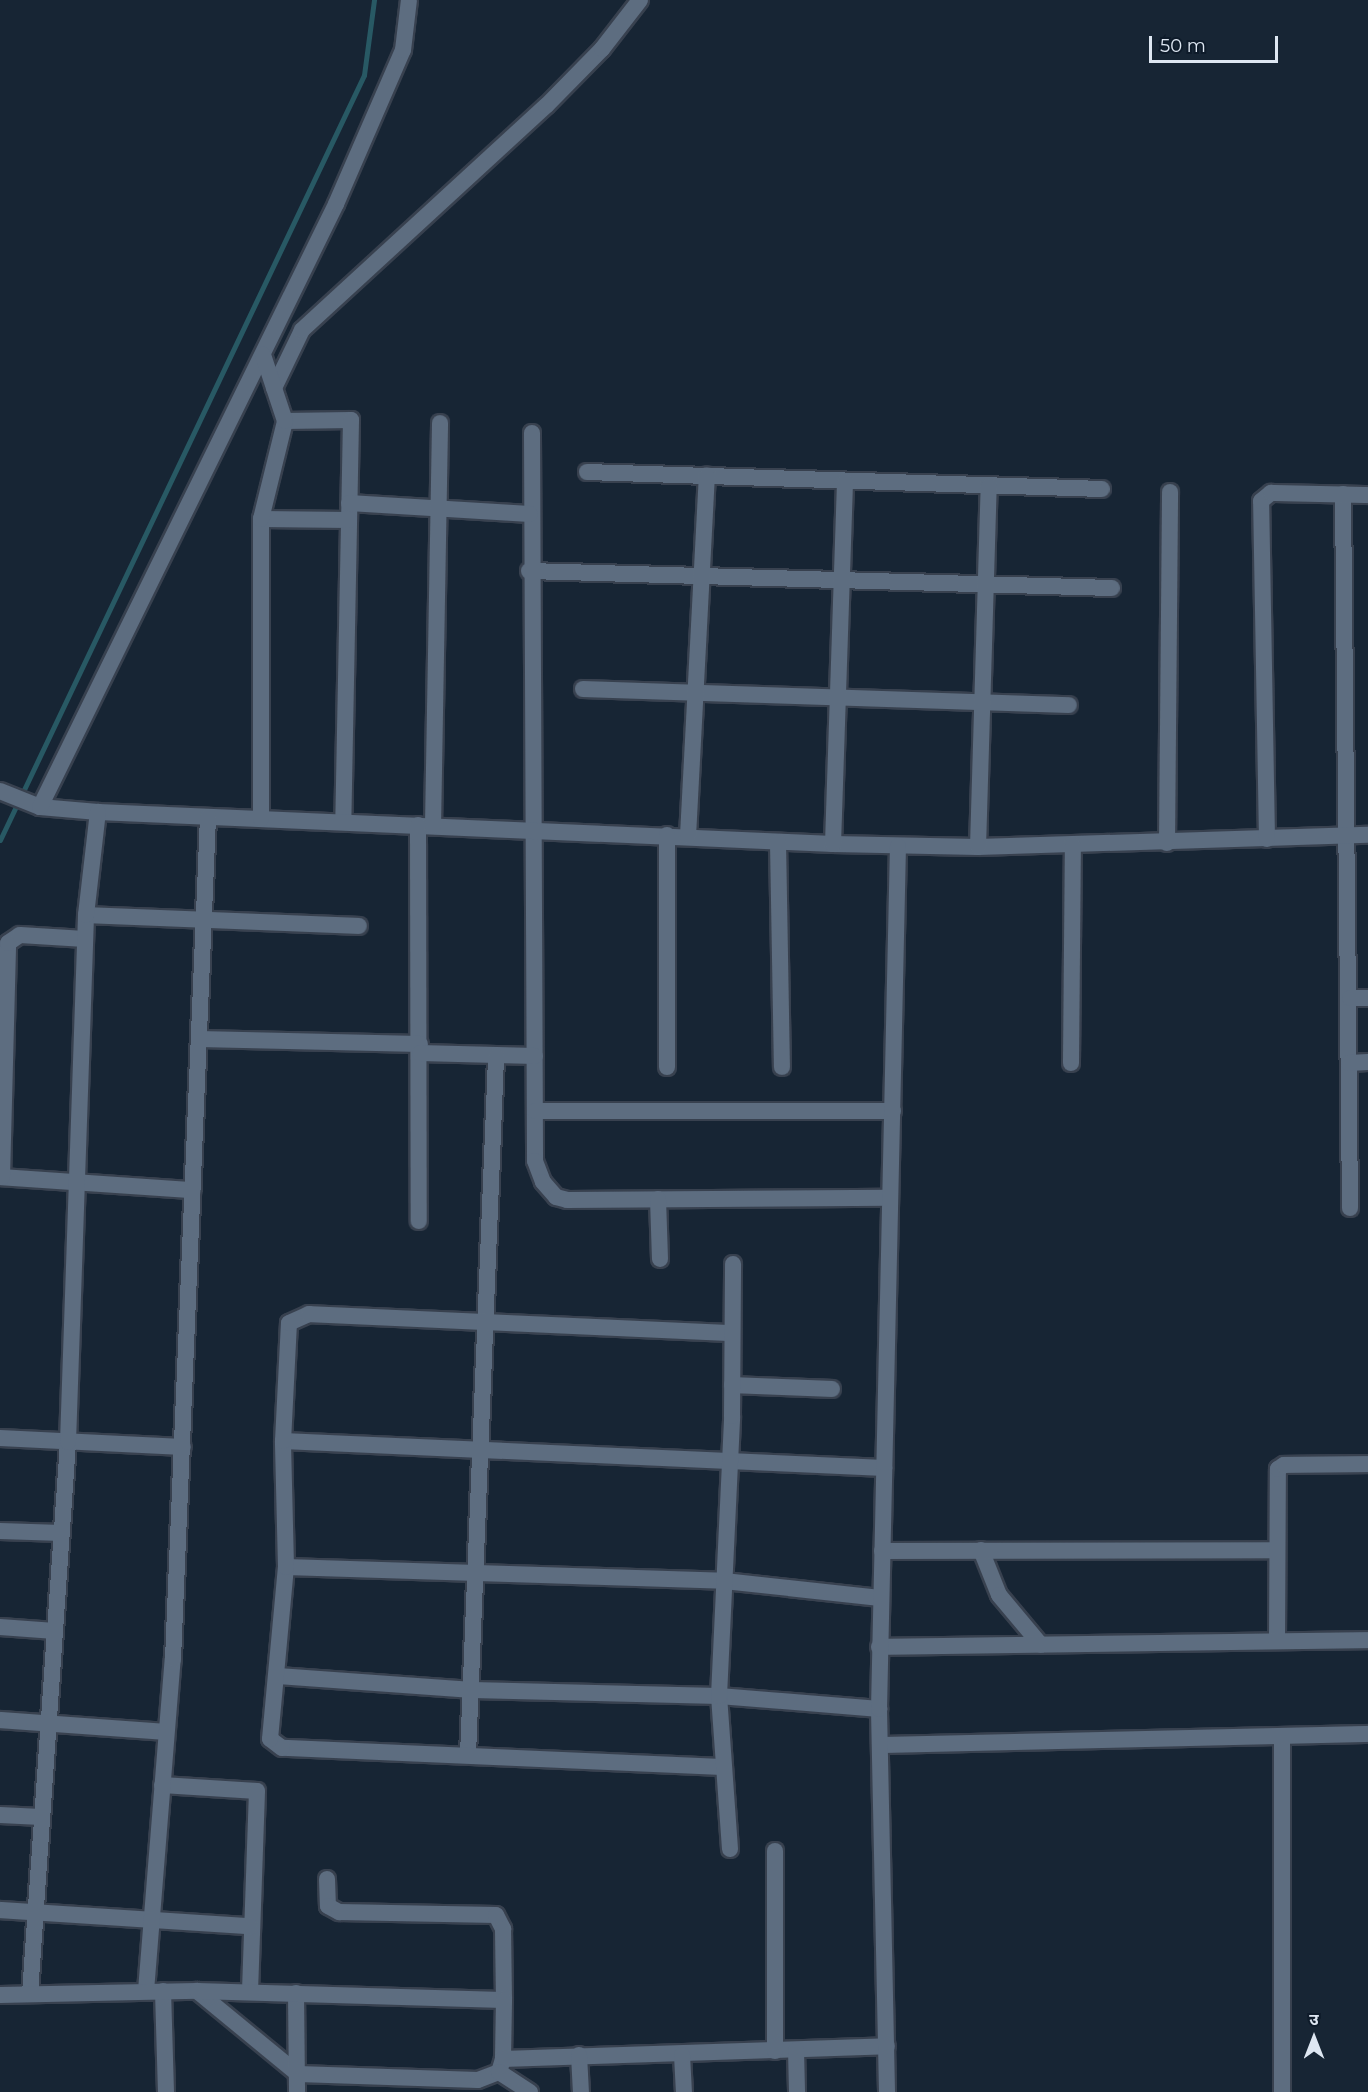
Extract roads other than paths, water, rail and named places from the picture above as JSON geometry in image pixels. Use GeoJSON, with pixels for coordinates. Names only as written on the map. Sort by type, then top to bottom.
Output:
{"type":"FeatureCollection","features":[{"type":"Feature","properties":{"kind":"street"},"geometry":{"type":"LineString","coordinates":[[36,806],[263,355],[403,50],[409,0]]}},
{"type":"Feature","properties":{"kind":"street"},"geometry":{"type":"LineString","coordinates":[[274,388],[302,330],[546,106],[602,49],[640,0]]}},
{"type":"Feature","properties":{"kind":"street"},"geometry":{"type":"LineString","coordinates":[[261,819],[261,519],[285,421],[263,355]]}},
{"type":"Feature","properties":{"kind":"street"},"geometry":{"type":"LineString","coordinates":[[285,421],[351,420],[343,822]]}},
{"type":"Feature","properties":{"kind":"street"},"geometry":{"type":"LineString","coordinates":[[419,1221],[425,826],[439,508],[440,423]]}},
{"type":"Feature","properties":{"kind":"street"},"geometry":{"type":"LineString","coordinates":[[532,433],[529,571],[535,1111],[538,1172],[556,1197],[890,1198]]}},
{"type":"Feature","properties":{"kind":"street"},"geometry":{"type":"LineString","coordinates":[[587,472],[1102,489]]}},
{"type":"Feature","properties":{"kind":"street"},"geometry":{"type":"LineString","coordinates":[[688,836],[699,576],[707,476]]}},
{"type":"Feature","properties":{"kind":"street"},"geometry":{"type":"LineString","coordinates":[[833,844],[841,698],[845,481]]}},
{"type":"Feature","properties":{"kind":"street"},"geometry":{"type":"LineString","coordinates":[[978,847],[989,486]]}},
{"type":"Feature","properties":{"kind":"street"},"geometry":{"type":"LineString","coordinates":[[1167,843],[1170,492]]}},
{"type":"Feature","properties":{"kind":"street"},"geometry":{"type":"LineString","coordinates":[[1267,839],[1261,501],[1271,493],[1368,495]]}},
{"type":"Feature","properties":{"kind":"street"},"geometry":{"type":"LineString","coordinates":[[1343,494],[1349,836],[1350,1208]]}},
{"type":"Feature","properties":{"kind":"street"},"geometry":{"type":"LineString","coordinates":[[349,503],[530,514]]}},
{"type":"Feature","properties":{"kind":"street"},"geometry":{"type":"LineString","coordinates":[[261,519],[349,520]]}},
{"type":"Feature","properties":{"kind":"street"},"geometry":{"type":"LineString","coordinates":[[529,571],[1112,588]]}},
{"type":"Feature","properties":{"kind":"street"},"geometry":{"type":"LineString","coordinates":[[583,689],[1069,705]]}},
{"type":"Feature","properties":{"kind":"street"},"geometry":{"type":"LineString","coordinates":[[0,791],[36,806],[98,812],[833,844],[978,847],[1167,843],[1368,835]]}},
{"type":"Feature","properties":{"kind":"street"},"geometry":{"type":"LineString","coordinates":[[30,1994],[68,1442],[86,915],[98,812]]}},
{"type":"Feature","properties":{"kind":"street"},"geometry":{"type":"LineString","coordinates":[[166,2092],[155,1991],[153,1918],[183,1447],[199,1039],[201,920],[208,817]]}},
{"type":"Feature","properties":{"kind":"street"},"geometry":{"type":"LineString","coordinates":[[667,835],[667,1067]]}},
{"type":"Feature","properties":{"kind":"street"},"geometry":{"type":"LineString","coordinates":[[778,842],[782,1067]]}},
{"type":"Feature","properties":{"kind":"street"},"geometry":{"type":"LineString","coordinates":[[1071,1063],[1073,845]]}},
{"type":"Feature","properties":{"kind":"street"},"geometry":{"type":"LineString","coordinates":[[887,2092],[879,1647],[898,846]]}},
{"type":"Feature","properties":{"kind":"street"},"geometry":{"type":"LineString","coordinates":[[86,915],[359,926]]}},
{"type":"Feature","properties":{"kind":"street"},"geometry":{"type":"LineString","coordinates":[[85,939],[20,935],[8,943],[1,1177],[193,1190]]}},
{"type":"Feature","properties":{"kind":"street"},"geometry":{"type":"LineString","coordinates":[[1350,998],[1368,998]]}},
{"type":"Feature","properties":{"kind":"street"},"geometry":{"type":"LineString","coordinates":[[199,1039],[420,1049],[496,1057],[535,1056]]}},
{"type":"Feature","properties":{"kind":"street"},"geometry":{"type":"LineString","coordinates":[[468,1755],[484,1449],[485,1324],[496,1057]]}},
{"type":"Feature","properties":{"kind":"street"},"geometry":{"type":"LineString","coordinates":[[1349,1063],[1368,1062]]}},
{"type":"Feature","properties":{"kind":"street"},"geometry":{"type":"LineString","coordinates":[[535,1111],[893,1111]]}},
{"type":"Feature","properties":{"kind":"street"},"geometry":{"type":"LineString","coordinates":[[658,1199],[660,1259]]}},
{"type":"Feature","properties":{"kind":"street"},"geometry":{"type":"LineString","coordinates":[[730,1849],[722,1767],[719,1696],[732,1385],[733,1264]]}},
{"type":"Feature","properties":{"kind":"street"},"geometry":{"type":"LineString","coordinates":[[722,1767],[276,1746],[270,1738],[278,1676],[286,1567],[283,1441],[286,1334],[297,1317],[732,1333]]}},
{"type":"Feature","properties":{"kind":"street"},"geometry":{"type":"LineString","coordinates":[[732,1385],[832,1389]]}},
{"type":"Feature","properties":{"kind":"street"},"geometry":{"type":"LineString","coordinates":[[0,1438],[183,1447]]}},
{"type":"Feature","properties":{"kind":"street"},"geometry":{"type":"LineString","coordinates":[[283,1441],[884,1468]]}},
{"type":"Feature","properties":{"kind":"street"},"geometry":{"type":"LineString","coordinates":[[1277,1641],[1280,1466],[1368,1464]]}},
{"type":"Feature","properties":{"kind":"street"},"geometry":{"type":"LineString","coordinates":[[0,1531],[62,1533]]}},
{"type":"Feature","properties":{"kind":"street"},"geometry":{"type":"LineString","coordinates":[[981,1550],[999,1595],[1041,1645]]}},
{"type":"Feature","properties":{"kind":"street"},"geometry":{"type":"LineString","coordinates":[[882,1551],[1277,1550]]}},
{"type":"Feature","properties":{"kind":"street"},"geometry":{"type":"LineString","coordinates":[[286,1567],[478,1575],[724,1581],[880,1598]]}},
{"type":"Feature","properties":{"kind":"street"},"geometry":{"type":"LineString","coordinates":[[0,1627],[55,1631]]}},
{"type":"Feature","properties":{"kind":"street"},"geometry":{"type":"LineString","coordinates":[[879,1647],[1368,1640]]}},
{"type":"Feature","properties":{"kind":"street"},"geometry":{"type":"LineString","coordinates":[[278,1676],[472,1690],[719,1696],[879,1709]]}},
{"type":"Feature","properties":{"kind":"street"},"geometry":{"type":"LineString","coordinates":[[0,1720],[166,1732]]}},
{"type":"Feature","properties":{"kind":"street"},"geometry":{"type":"LineString","coordinates":[[880,1744],[1368,1734]]}},
{"type":"Feature","properties":{"kind":"street"},"geometry":{"type":"LineString","coordinates":[[1281,1736],[1282,2092]]}},
{"type":"Feature","properties":{"kind":"street"},"geometry":{"type":"LineString","coordinates":[[162,1785],[257,1791],[249,1926],[250,1992]]}},
{"type":"Feature","properties":{"kind":"street"},"geometry":{"type":"LineString","coordinates":[[0,1815],[41,1817]]}},
{"type":"Feature","properties":{"kind":"street"},"geometry":{"type":"LineString","coordinates":[[775,1851],[775,2051]]}},
{"type":"Feature","properties":{"kind":"street"},"geometry":{"type":"LineString","coordinates":[[327,1879],[328,1906],[339,1912],[496,1915],[503,1929],[504,2000],[501,2066]]}},
{"type":"Feature","properties":{"kind":"street"},"geometry":{"type":"LineString","coordinates":[[0,1910],[153,1918],[249,1926]]}},
{"type":"Feature","properties":{"kind":"street"},"geometry":{"type":"LineString","coordinates":[[197,1991],[298,2074],[418,2087],[478,2080],[501,2066],[579,2055],[682,2055],[887,2046]]}},
{"type":"Feature","properties":{"kind":"street"},"geometry":{"type":"LineString","coordinates":[[0,1995],[197,1991],[504,2000]]}},
{"type":"Feature","properties":{"kind":"street"},"geometry":{"type":"LineString","coordinates":[[296,1993],[297,2092]]}},
{"type":"Feature","properties":{"kind":"street"},"geometry":{"type":"LineString","coordinates":[[796,2050],[797,2092]]}},
{"type":"Feature","properties":{"kind":"street"},"geometry":{"type":"LineString","coordinates":[[579,2055],[581,2092]]}},
{"type":"Feature","properties":{"kind":"street"},"geometry":{"type":"LineString","coordinates":[[682,2055],[684,2092]]}},
{"type":"Feature","properties":{"kind":"street"},"geometry":{"type":"LineString","coordinates":[[501,2066],[530,2092]]}},
{"type":"Feature","properties":{"kind":"waterway"},"geometry":{"type":"LineString","coordinates":[[0,840],[364,75],[374,0]]}}]}
